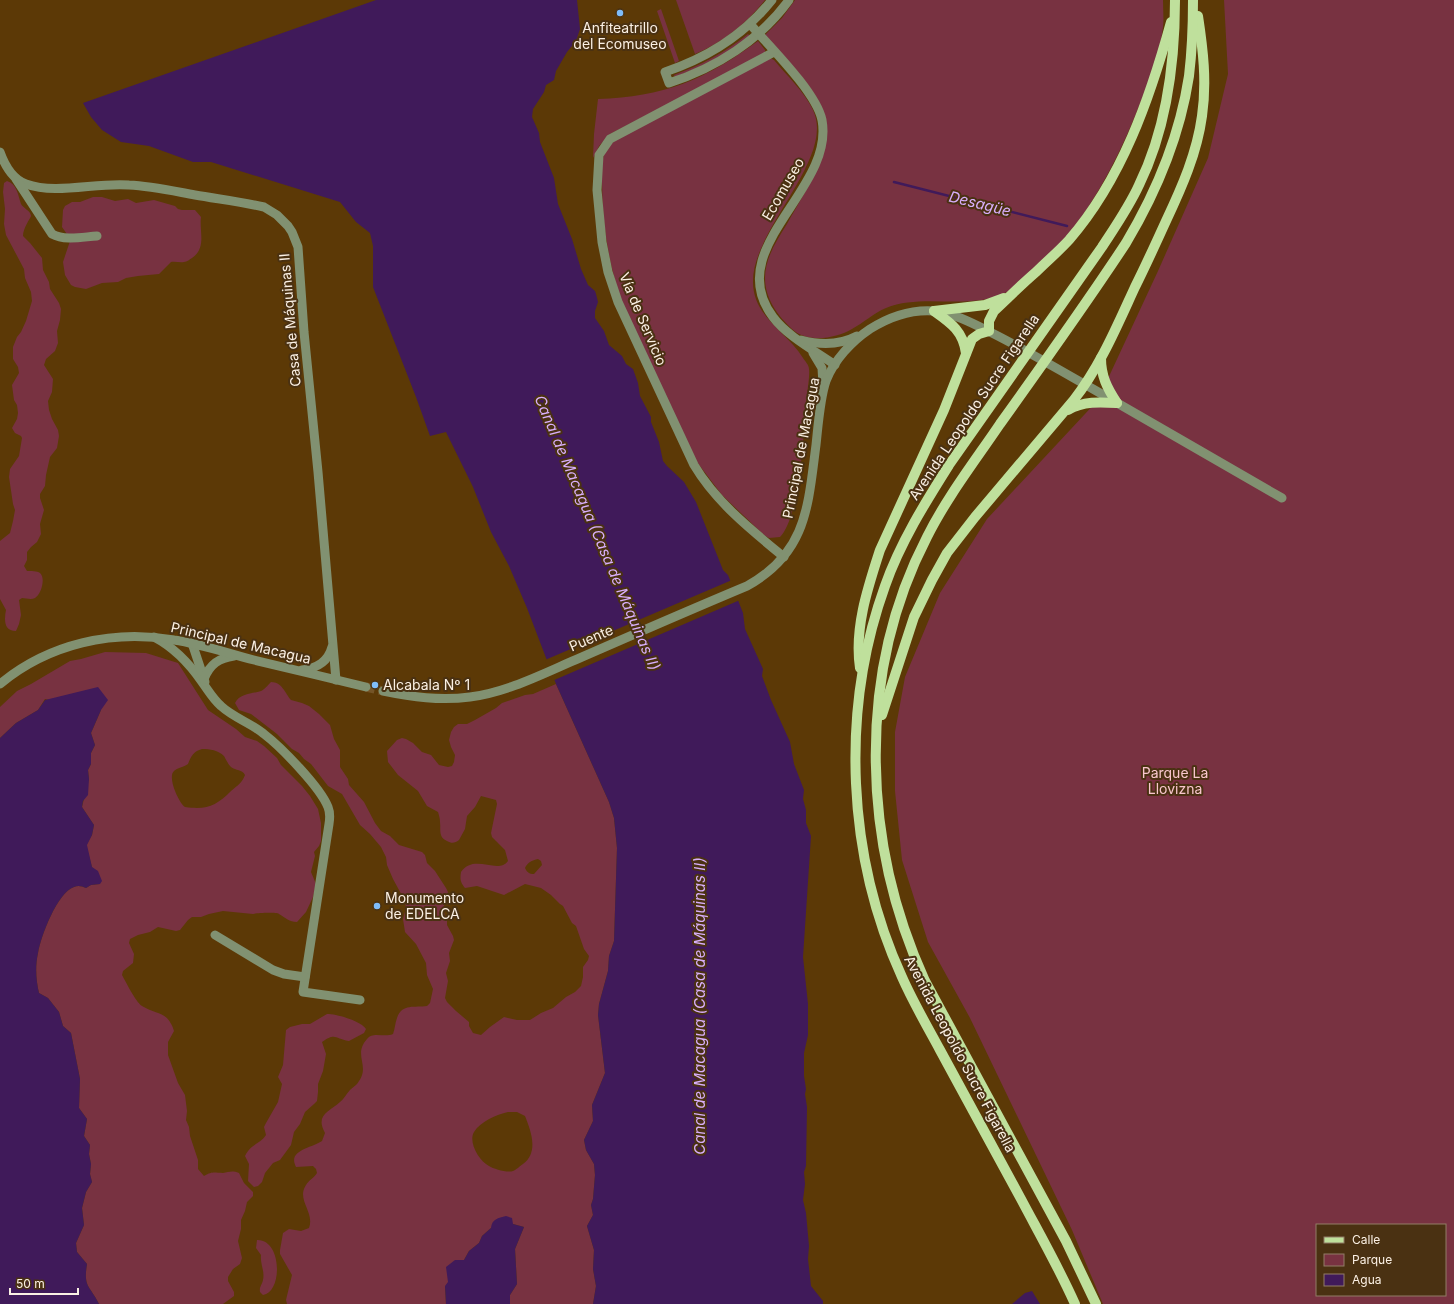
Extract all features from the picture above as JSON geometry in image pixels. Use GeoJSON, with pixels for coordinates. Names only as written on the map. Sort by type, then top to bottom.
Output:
{"type":"FeatureCollection","features":[{"type":"Feature","properties":{"kind":"main road"},"geometry":{"type":"LineString","coordinates":[[877,733],[914,618],[926,591],[954,542],[1085,385],[1101,358],[1142,274],[1185,177],[1199,133],[1205,83],[1202,44],[1194,0]]}},
{"type":"Feature","properties":{"kind":"main road","name":"Avenida Leopoldo Sucre Figarella"},"geometry":{"type":"LineString","coordinates":[[1096,1304],[1060,1229],[928,987],[910,948],[892,892],[883,851],[876,785],[877,733],[884,663],[901,596],[913,565],[940,514],[962,479],[1126,243],[1145,210],[1160,177],[1174,138],[1184,98],[1191,54],[1194,0]]}},
{"type":"Feature","properties":{"kind":"main road"},"geometry":{"type":"LineString","coordinates":[[862,682],[859,664],[860,623],[874,568],[888,532],[920,465],[956,382],[972,339],[979,334],[989,331],[989,321],[994,311],[1068,241],[1086,219],[1114,175],[1132,136],[1148,95],[1165,42],[1175,3]]}},
{"type":"Feature","properties":{"kind":"main road","name":"Avenida Leopoldo Sucre Figarella"},"geometry":{"type":"LineString","coordinates":[[1075,1304],[1049,1250],[913,1000],[886,940],[868,878],[857,805],[857,733],[862,682],[876,613],[885,584],[906,538],[949,465],[1113,231],[1133,197],[1146,169],[1158,134],[1167,93],[1174,36],[1175,3]]}},
{"type":"Feature","properties":{"kind":"main road"},"geometry":{"type":"LineString","coordinates":[[934,311],[985,305],[1011,295]]}},
{"type":"Feature","properties":{"kind":"main road"},"geometry":{"type":"LineString","coordinates":[[934,311],[956,328],[965,344],[966,354]]}},
{"type":"Feature","properties":{"kind":"main road"},"geometry":{"type":"LineString","coordinates":[[1101,358],[1101,368],[1104,380],[1117,403]]}},
{"type":"Feature","properties":{"kind":"main road"},"geometry":{"type":"LineString","coordinates":[[1063,413],[1081,404],[1117,403]]}},
{"type":"Feature","properties":{"kind":"street"},"geometry":{"type":"LineString","coordinates":[[772,0],[750,24],[725,44],[703,57],[665,72],[669,83],[692,75],[734,52],[759,34],[789,0]]}},
{"type":"Feature","properties":{"kind":"street","name":"Ecomuseo"},"geometry":{"type":"LineString","coordinates":[[750,24],[810,94],[819,112],[823,130],[820,150],[808,178],[767,245],[759,274],[762,293],[769,310],[779,324],[798,340],[835,365]]}},
{"type":"Feature","properties":{"kind":"street","name":"Vía de Servicio"},"geometry":{"type":"LineString","coordinates":[[774,52],[610,139],[599,155],[597,190],[605,259],[614,292],[694,465],[706,484],[723,503],[784,557]]}},
{"type":"Feature","properties":{"kind":"street"},"geometry":{"type":"LineString","coordinates":[[0,152],[6,165],[52,234],[64,238],[97,236]]}},
{"type":"Feature","properties":{"kind":"street","name":"Casa de Máquinas II"},"geometry":{"type":"LineString","coordinates":[[15,178],[24,184],[37,188],[52,189],[129,185],[256,205],[277,214],[292,232],[296,240],[299,257],[304,332],[319,480],[336,680]]}},
{"type":"Feature","properties":{"kind":"street","name":"Principal de Macagua"},"geometry":{"type":"LineString","coordinates":[[747,586],[766,574],[784,557],[799,532],[804,517],[812,472],[824,390],[826,382],[835,365],[847,349],[867,331],[902,314],[919,311],[934,311],[960,317],[973,322],[1282,498]]}},
{"type":"Feature","properties":{"kind":"street"},"geometry":{"type":"LineString","coordinates":[[798,340],[825,344],[853,338],[867,331]]}},
{"type":"Feature","properties":{"kind":"street","name":"Ecomuseo"},"geometry":{"type":"LineString","coordinates":[[809,347],[822,368],[824,390]]}},
{"type":"Feature","properties":{"kind":"street","name":"Puente"},"geometry":{"type":"LineString","coordinates":[[383,691],[425,699],[455,699],[489,693],[535,677],[747,586]]}},
{"type":"Feature","properties":{"kind":"street"},"geometry":{"type":"LineString","coordinates":[[154,637],[166,643],[179,654],[220,705],[229,713],[264,733],[283,750],[312,783],[328,807],[330,814],[329,824],[303,992],[360,1000]]}},
{"type":"Feature","properties":{"kind":"street","name":"Principal de Macagua"},"geometry":{"type":"LineString","coordinates":[[0,684],[28,665],[76,644],[110,638],[154,637],[192,643],[366,687]]}},
{"type":"Feature","properties":{"kind":"street"},"geometry":{"type":"LineString","coordinates":[[192,643],[210,692]]}},
{"type":"Feature","properties":{"kind":"street"},"geometry":{"type":"LineString","coordinates":[[299,671],[314,668],[321,664],[327,658],[333,644]]}},
{"type":"Feature","properties":{"kind":"street"},"geometry":{"type":"LineString","coordinates":[[204,679],[210,667],[214,663],[223,658],[238,655]]}},
{"type":"Feature","properties":{"kind":"street"},"geometry":{"type":"LineString","coordinates":[[215,935],[273,970],[284,974],[305,977]]}},
{"type":"Feature","properties":{"kind":"green space"},"geometry":{"type":"Polygon","coordinates":[[[676,0],[765,0],[750,17],[733,32],[715,44],[695,54],[676,0]]]}},
{"type":"Feature","properties":{"kind":"green space"},"geometry":{"type":"Polygon","coordinates":[[[795,0],[1163,0],[1163,24],[1158,54],[1142,98],[1127,135],[1100,189],[1078,222],[1058,246],[1020,282],[1007,292],[989,299],[959,302],[929,301],[900,304],[882,310],[856,327],[838,335],[813,338],[798,333],[781,318],[773,306],[767,292],[765,278],[769,256],[819,164],[826,142],[827,131],[825,119],[822,108],[816,97],[800,75],[765,35],[782,18],[795,0]]]}},
{"type":"Feature","properties":{"kind":"green space","name":"Parque La Llovizna"},"geometry":{"type":"Polygon","coordinates":[[[1224,0],[1454,0],[1454,1304],[1103,1304],[1072,1230],[970,1018],[928,942],[902,860],[895,791],[895,732],[905,677],[940,593],[987,519],[1098,400],[1158,271],[1208,158],[1228,74],[1224,0]]]}},
{"type":"Feature","properties":{"kind":"green space"},"geometry":{"type":"Polygon","coordinates":[[[661,9],[679,61],[675,63],[657,11],[661,9]]]}},
{"type":"Feature","properties":{"kind":"green space"},"geometry":{"type":"Polygon","coordinates":[[[748,34],[750,36],[723,54],[705,64],[675,77],[674,75],[694,67],[722,52],[740,41],[748,34]]]}},
{"type":"Feature","properties":{"kind":"green space"},"geometry":{"type":"Polygon","coordinates":[[[758,41],[765,50],[765,54],[610,134],[599,146],[593,158],[598,99],[643,95],[682,84],[720,66],[739,55],[758,41]]]}},
{"type":"Feature","properties":{"kind":"green space"},"geometry":{"type":"Polygon","coordinates":[[[770,58],[774,60],[805,96],[813,110],[817,129],[813,150],[804,172],[765,240],[756,261],[753,282],[754,294],[765,315],[796,349],[809,368],[800,473],[792,512],[787,527],[780,537],[769,538],[722,495],[697,462],[623,306],[607,245],[603,214],[602,171],[605,152],[617,139],[770,58]]]}},
{"type":"Feature","properties":{"kind":"green space"},"geometry":{"type":"Polygon","coordinates":[[[7,181],[15,187],[21,204],[31,214],[23,236],[42,258],[43,270],[49,282],[50,289],[61,309],[57,331],[58,343],[55,351],[46,359],[44,365],[53,379],[52,392],[48,401],[49,410],[58,430],[59,436],[57,448],[50,457],[45,486],[40,494],[44,510],[40,524],[41,534],[37,542],[27,552],[27,560],[24,566],[27,571],[36,571],[40,573],[42,575],[43,582],[39,594],[35,598],[22,598],[19,600],[21,615],[16,631],[12,631],[7,627],[5,621],[6,610],[0,599],[0,541],[10,533],[13,521],[15,510],[9,477],[10,469],[19,456],[22,438],[15,433],[12,428],[17,419],[18,413],[12,385],[19,373],[18,367],[13,359],[13,347],[26,321],[32,301],[31,292],[25,278],[24,269],[6,235],[4,224],[5,209],[3,192],[4,183],[7,181]]]}},
{"type":"Feature","properties":{"kind":"green space"},"geometry":{"type":"Polygon","coordinates":[[[93,197],[102,197],[115,201],[128,199],[136,203],[154,200],[175,206],[182,210],[195,210],[201,217],[201,244],[197,254],[186,262],[171,262],[159,274],[126,278],[118,282],[102,283],[86,289],[71,285],[65,275],[63,262],[70,241],[62,227],[63,210],[65,206],[72,202],[80,202],[93,197]]]}},
{"type":"Feature","properties":{"kind":"green space"},"geometry":{"type":"Polygon","coordinates":[[[105,652],[146,653],[178,663],[208,710],[245,737],[257,741],[264,746],[302,786],[318,809],[321,823],[321,841],[314,852],[315,856],[311,872],[316,884],[313,897],[306,912],[297,922],[290,921],[277,913],[253,914],[223,911],[201,917],[192,917],[180,930],[176,931],[158,927],[150,932],[130,939],[129,943],[134,954],[133,963],[123,971],[122,975],[139,1004],[147,1009],[161,1014],[169,1020],[172,1025],[174,1031],[168,1042],[168,1055],[178,1083],[185,1095],[187,1111],[186,1120],[198,1160],[198,1169],[204,1176],[210,1173],[237,1172],[244,1183],[253,1192],[253,1196],[247,1202],[241,1220],[241,1229],[238,1241],[242,1258],[240,1264],[233,1269],[228,1277],[228,1281],[234,1292],[234,1296],[223,1304],[99,1304],[88,1286],[86,1278],[87,1264],[77,1252],[76,1243],[84,1225],[82,1208],[86,1192],[92,1182],[90,1174],[90,1145],[84,1136],[87,1119],[79,1108],[80,1079],[71,1033],[63,1026],[59,1012],[48,998],[39,993],[36,968],[42,936],[56,906],[62,897],[76,886],[86,888],[91,885],[100,884],[92,867],[86,845],[92,835],[94,825],[82,807],[89,779],[88,770],[91,764],[91,753],[95,745],[91,733],[101,710],[45,699],[38,710],[16,723],[0,738],[0,707],[17,691],[70,661],[105,652]],[[202,749],[192,756],[188,764],[175,770],[172,774],[175,790],[180,801],[185,807],[199,808],[211,806],[221,800],[240,784],[245,775],[231,767],[224,756],[219,752],[202,749]]]}},
{"type":"Feature","properties":{"kind":"green space"},"geometry":{"type":"Polygon","coordinates":[[[271,682],[275,682],[281,686],[291,700],[309,706],[330,725],[334,739],[340,750],[340,767],[348,779],[349,785],[364,802],[375,823],[381,831],[390,836],[399,845],[422,852],[425,855],[427,863],[435,871],[446,888],[448,892],[443,909],[447,925],[454,940],[449,953],[450,961],[446,973],[448,981],[445,998],[456,1011],[469,1022],[469,1026],[473,1033],[481,1035],[504,1017],[517,1020],[530,1020],[553,1008],[566,997],[575,992],[581,986],[583,967],[589,956],[584,949],[576,926],[572,923],[563,906],[541,888],[525,884],[504,895],[477,886],[465,888],[462,884],[461,872],[472,864],[498,866],[504,865],[508,861],[505,850],[492,837],[491,833],[497,804],[496,800],[481,796],[475,807],[467,816],[465,829],[459,840],[453,843],[449,842],[441,835],[438,812],[427,806],[418,791],[398,775],[388,762],[387,751],[397,740],[402,738],[413,743],[422,752],[431,755],[439,765],[448,767],[452,766],[455,755],[449,740],[454,727],[458,724],[467,724],[475,720],[502,703],[525,695],[533,694],[556,684],[609,802],[614,818],[617,848],[614,941],[609,956],[608,971],[599,1004],[598,1015],[605,1073],[592,1105],[593,1121],[584,1140],[586,1150],[594,1164],[595,1175],[591,1205],[593,1215],[587,1226],[594,1250],[593,1269],[596,1286],[593,1304],[510,1304],[510,1295],[517,1284],[515,1249],[524,1227],[513,1224],[491,1228],[482,1236],[479,1243],[469,1251],[445,1287],[446,1304],[287,1304],[286,1300],[292,1275],[280,1254],[283,1233],[289,1229],[301,1231],[309,1228],[310,1217],[303,1196],[307,1183],[317,1173],[313,1166],[296,1167],[294,1161],[295,1157],[302,1150],[322,1141],[325,1133],[322,1127],[322,1118],[328,1111],[341,1101],[361,1078],[363,1066],[361,1051],[367,1039],[372,1035],[393,1034],[399,1013],[409,1007],[427,1006],[430,1003],[433,989],[427,975],[426,963],[416,944],[405,932],[403,919],[406,908],[405,901],[393,879],[381,847],[360,825],[342,794],[328,786],[311,764],[292,749],[277,734],[251,714],[239,710],[235,703],[240,697],[265,689],[271,682]],[[538,859],[530,862],[525,868],[531,874],[534,874],[542,865],[541,861],[538,859]],[[508,1112],[494,1117],[477,1128],[474,1132],[472,1141],[478,1156],[485,1164],[504,1171],[513,1171],[528,1159],[531,1154],[532,1141],[525,1116],[517,1112],[508,1112]]]}},
{"type":"Feature","properties":{"kind":"green space"},"geometry":{"type":"Polygon","coordinates":[[[327,1014],[348,1018],[359,1023],[366,1029],[364,1033],[349,1041],[336,1037],[330,1037],[322,1042],[326,1054],[323,1071],[318,1084],[317,1101],[305,1112],[300,1124],[294,1132],[291,1145],[280,1160],[273,1163],[265,1173],[262,1182],[258,1186],[254,1187],[248,1181],[249,1164],[245,1156],[250,1149],[261,1141],[266,1135],[264,1127],[278,1102],[282,1084],[278,1077],[283,1065],[286,1030],[290,1027],[302,1024],[310,1024],[327,1014]]]}},
{"type":"Feature","properties":{"kind":"green space"},"geometry":{"type":"Polygon","coordinates":[[[257,1240],[265,1242],[271,1248],[275,1256],[277,1266],[274,1285],[270,1292],[263,1295],[260,1292],[263,1274],[261,1255],[256,1248],[257,1240]]]}},
{"type":"Feature","properties":{"kind":"water","name":"Canal de Macagua (Casa de Máquinas II)"},"geometry":{"type":"Polygon","coordinates":[[[376,0],[577,0],[580,29],[576,41],[567,52],[556,71],[554,80],[546,85],[544,92],[533,109],[532,117],[554,178],[558,204],[572,239],[581,269],[588,285],[595,291],[596,294],[598,302],[595,311],[595,318],[604,331],[609,345],[622,356],[626,364],[633,369],[638,383],[640,396],[651,417],[651,422],[659,442],[663,461],[684,482],[696,502],[723,570],[728,575],[743,613],[745,629],[763,669],[762,676],[771,700],[790,742],[794,764],[804,790],[803,799],[806,810],[806,823],[811,836],[803,957],[808,1004],[808,1035],[804,1053],[805,1094],[807,1107],[806,1166],[804,1172],[805,1184],[803,1200],[806,1213],[811,1286],[823,1301],[823,1304],[593,1304],[596,1286],[593,1269],[594,1250],[587,1226],[593,1215],[591,1205],[595,1175],[594,1164],[586,1150],[584,1140],[593,1121],[592,1105],[605,1073],[598,1015],[599,1004],[608,971],[609,956],[614,941],[617,848],[614,818],[609,802],[556,684],[527,608],[509,566],[491,532],[473,487],[446,432],[430,436],[373,287],[373,246],[370,233],[356,222],[340,202],[211,162],[193,162],[149,146],[121,142],[102,130],[91,117],[83,103],[376,0]]]}},
{"type":"Feature","properties":{"kind":"water"},"geometry":{"type":"Polygon","coordinates":[[[98,687],[108,700],[101,710],[91,733],[95,745],[91,753],[91,764],[88,770],[88,795],[83,801],[82,807],[94,825],[92,835],[87,845],[92,867],[98,871],[102,881],[100,884],[91,885],[86,888],[76,886],[62,897],[56,906],[42,936],[36,968],[39,993],[48,998],[59,1012],[63,1026],[71,1033],[80,1079],[79,1108],[87,1119],[84,1136],[90,1145],[90,1174],[92,1182],[86,1192],[82,1208],[84,1225],[76,1243],[77,1252],[87,1264],[86,1278],[88,1286],[99,1304],[0,1304],[0,738],[16,723],[38,710],[45,700],[98,687]]]}},
{"type":"Feature","properties":{"kind":"water"},"geometry":{"type":"Polygon","coordinates":[[[506,1216],[512,1218],[513,1224],[524,1227],[515,1249],[517,1284],[510,1295],[510,1304],[446,1304],[445,1286],[448,1282],[446,1267],[455,1260],[464,1260],[469,1251],[479,1243],[482,1236],[491,1228],[494,1221],[498,1218],[506,1216]]]}},
{"type":"Feature","properties":{"kind":"water"},"geometry":{"type":"Polygon","coordinates":[[[1032,1291],[1040,1304],[1012,1304],[1025,1293],[1032,1291]]]}},
{"type":"Feature","properties":{"kind":"pier"},"geometry":{"type":"Polygon","coordinates":[[[732,580],[740,600],[552,681],[545,660],[732,580]]]}},
{"type":"Feature","properties":{"kind":"waterway","name":"Desagüe"},"geometry":{"type":"LineString","coordinates":[[894,182],[1067,226]]}},
{"type":"Feature","properties":{"kind":"tunnel"},"geometry":{"type":"LineString","coordinates":[[366,687],[383,691]]}},
{"type":"Feature","properties":{"kind":"place","name":"Anfiteatrillo del Ecomuseo"},"geometry":{"type":"Point","coordinates":[620,13]}},
{"type":"Feature","properties":{"kind":"place","name":"Alcabala Nº 1"},"geometry":{"type":"Point","coordinates":[375,685]}},
{"type":"Feature","properties":{"kind":"place","name":"Monumento de EDELCA"},"geometry":{"type":"Point","coordinates":[377,906]}}]}
